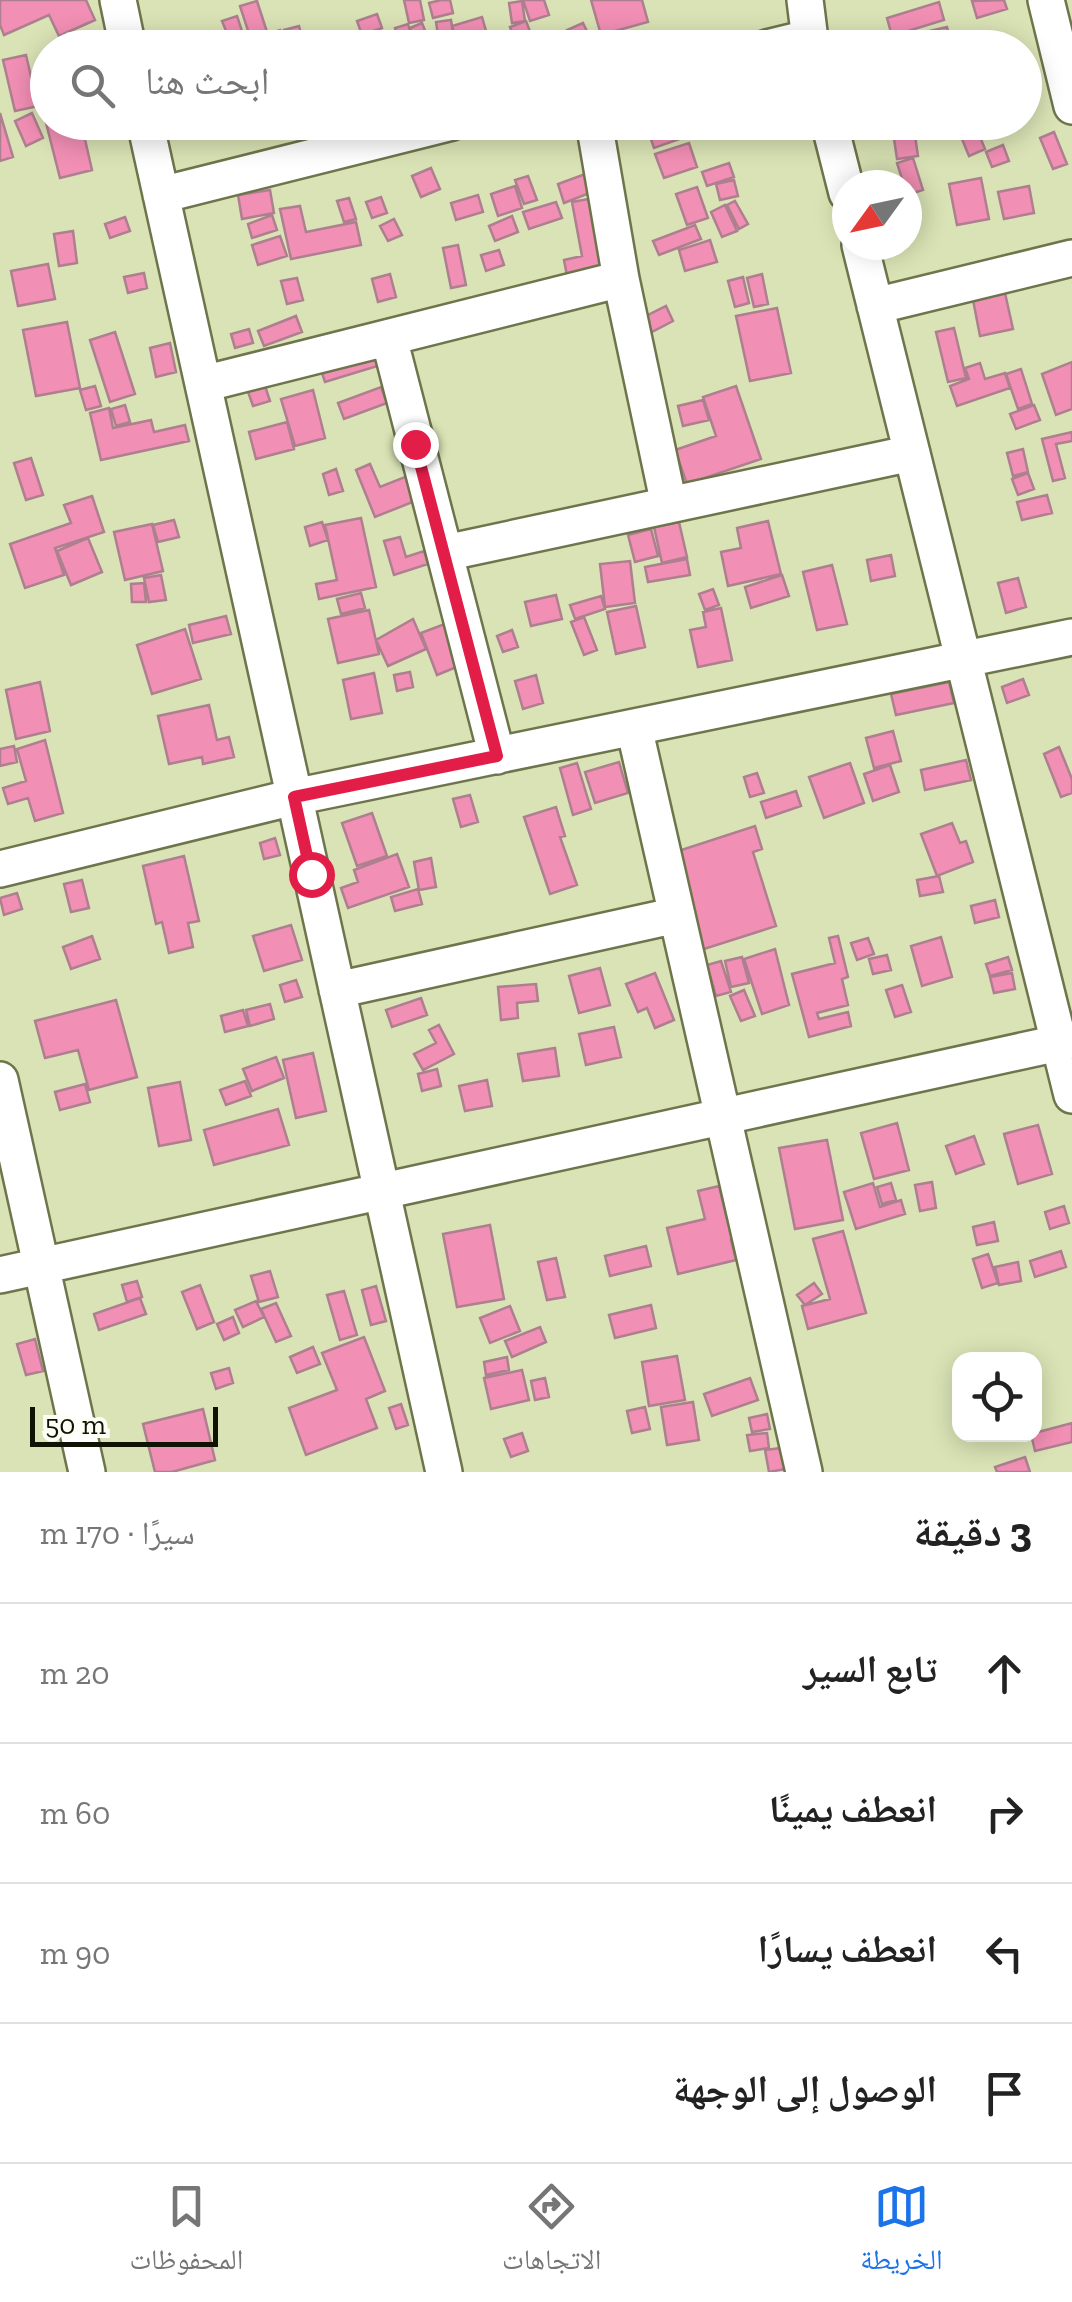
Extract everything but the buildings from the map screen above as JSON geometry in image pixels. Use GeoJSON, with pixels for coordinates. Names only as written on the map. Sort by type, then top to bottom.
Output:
{"type":"FeatureCollection","features":[{"type":"Feature","properties":{"kind":"street"},"geometry":{"type":"LineString","coordinates":[[118,0],[124,30]]}},
{"type":"Feature","properties":{"kind":"street"},"geometry":{"type":"LineString","coordinates":[[805,0],[808,30]]}},
{"type":"Feature","properties":{"kind":"street"},"geometry":{"type":"LineString","coordinates":[[1046,0],[1072,106]]}},
{"type":"Feature","properties":{"kind":"street"},"geometry":{"type":"LineString","coordinates":[[149,140],[444,1472]]}},
{"type":"Feature","properties":{"kind":"street"},"geometry":{"type":"LineString","coordinates":[[161,195],[380,140]]}},
{"type":"Feature","properties":{"kind":"street"},"geometry":{"type":"LineString","coordinates":[[597,140],[621,279],[669,505]]}},
{"type":"Feature","properties":{"kind":"street"},"geometry":{"type":"LineString","coordinates":[[834,140],[841,170]]}},
{"type":"Feature","properties":{"kind":"street"},"geometry":{"type":"LineString","coordinates":[[875,306],[1072,258]]}},
{"type":"Feature","properties":{"kind":"street"},"geometry":{"type":"LineString","coordinates":[[864,260],[964,660],[1066,1041],[1072,1095]]}},
{"type":"Feature","properties":{"kind":"street"},"geometry":{"type":"LineString","coordinates":[[203,384],[621,279]]}},
{"type":"Feature","properties":{"kind":"street"},"geometry":{"type":"LineString","coordinates":[[389,338],[497,756]]}},
{"type":"Feature","properties":{"kind":"street"},"geometry":{"type":"LineString","coordinates":[[445,553],[912,454]]}},
{"type":"Feature","properties":{"kind":"street"},"geometry":{"type":"LineString","coordinates":[[0,869],[294,797],[1072,636]]}},
{"type":"Feature","properties":{"kind":"street"},"geometry":{"type":"LineString","coordinates":[[634,728],[804,1472]]}},
{"type":"Feature","properties":{"kind":"street"},"geometry":{"type":"LineString","coordinates":[[337,990],[677,915]]}},
{"type":"Feature","properties":{"kind":"street"},"geometry":{"type":"LineString","coordinates":[[0,1275],[1066,1041]]}},
{"type":"Feature","properties":{"kind":"street"},"geometry":{"type":"LineString","coordinates":[[0,1080],[87,1472]]}},
{"type":"Feature","properties":{"kind":"route"},"geometry":{"type":"LineString","coordinates":[[311,874],[294,797],[497,756],[415,444]]}}]}
